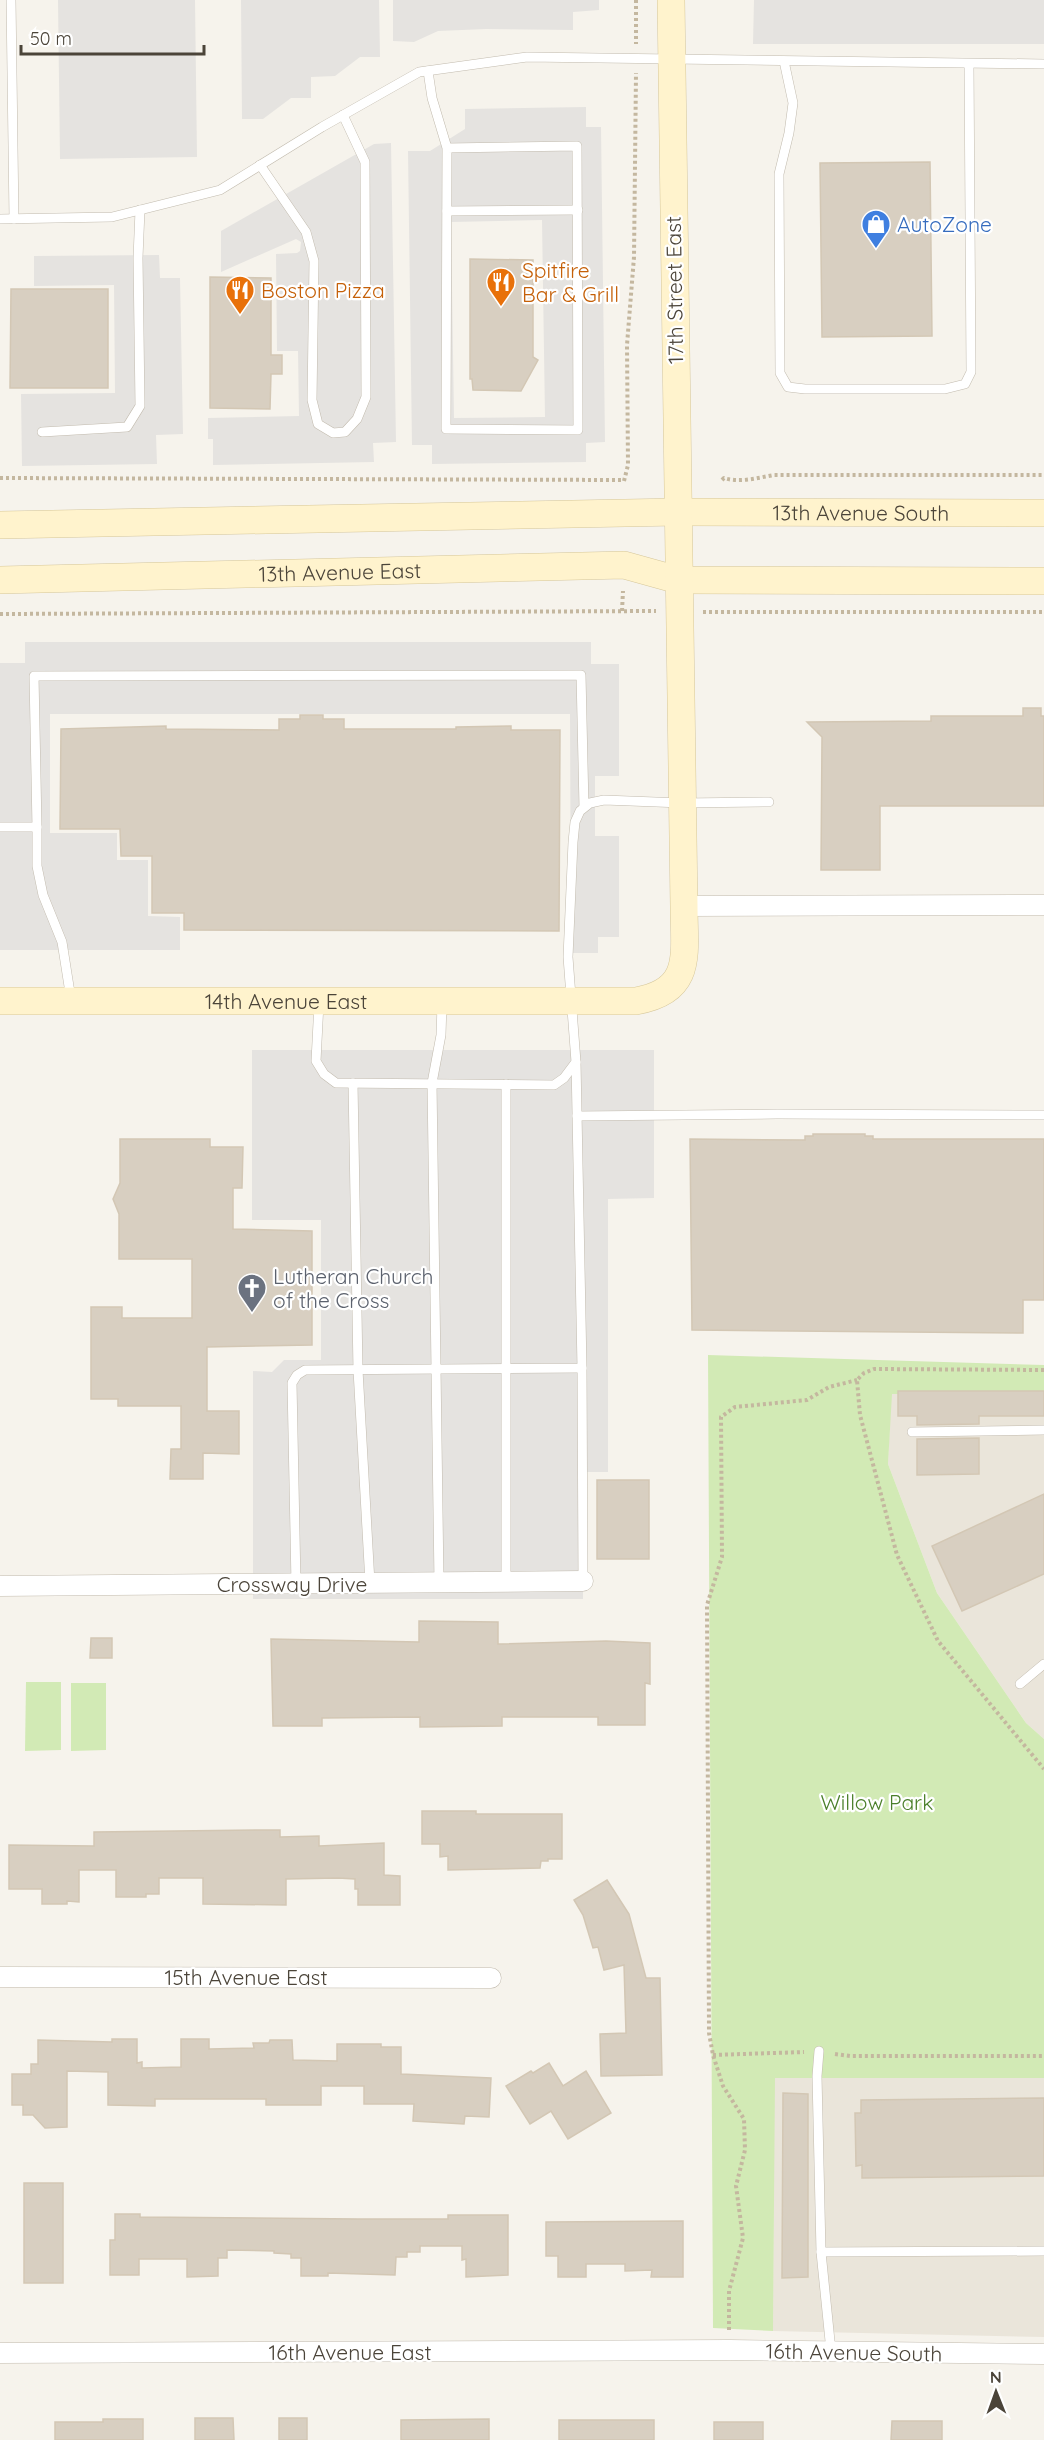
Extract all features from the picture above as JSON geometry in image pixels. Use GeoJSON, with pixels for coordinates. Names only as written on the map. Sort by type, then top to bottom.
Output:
{"type":"FeatureCollection","features":[{"type":"Feature","properties":{"kind":"main road","name":"17th Street East"},"geometry":{"type":"LineString","coordinates":[[671,0],[682,803]]}},
{"type":"Feature","properties":{"kind":"main road","name":"13th Avenue South"},"geometry":{"type":"LineString","coordinates":[[677,512],[1044,513]]}},
{"type":"Feature","properties":{"kind":"main road"},"geometry":{"type":"LineString","coordinates":[[0,525],[677,512]]}},
{"type":"Feature","properties":{"kind":"main road","name":"13th Avenue East"},"geometry":{"type":"LineString","coordinates":[[0,580],[624,565],[678,580]]}},
{"type":"Feature","properties":{"kind":"main road"},"geometry":{"type":"LineString","coordinates":[[678,580],[1042,580]]}},
{"type":"Feature","properties":{"kind":"main road","name":"14th Avenue East"},"geometry":{"type":"LineString","coordinates":[[0,1001],[636,1001],[651,999],[666,992],[675,983],[682,970],[684,906],[682,803]]}},
{"type":"Feature","properties":{"kind":"street"},"geometry":{"type":"LineString","coordinates":[[684,906],[1044,904]]}},
{"type":"Feature","properties":{"kind":"street","name":"Crossway Drive"},"geometry":{"type":"LineString","coordinates":[[0,1586],[584,1581]]}},
{"type":"Feature","properties":{"kind":"street","name":"15th Avenue East"},"geometry":{"type":"LineString","coordinates":[[0,1977],[491,1978]]}},
{"type":"Feature","properties":{"kind":"street","name":"16th Avenue South"},"geometry":{"type":"LineString","coordinates":[[701,2351],[1044,2354]]}},
{"type":"Feature","properties":{"kind":"street","name":"16th Avenue East"},"geometry":{"type":"LineString","coordinates":[[0,2353],[701,2351]]}},
{"type":"Feature","properties":{"kind":"lane"},"geometry":{"type":"LineString","coordinates":[[11,0],[14,219]]}},
{"type":"Feature","properties":{"kind":"lane"},"geometry":{"type":"LineString","coordinates":[[0,219],[112,217],[220,190],[343,115],[419,72],[428,70],[527,57],[1044,64]]}},
{"type":"Feature","properties":{"kind":"lane"},"geometry":{"type":"LineString","coordinates":[[784,62],[793,103],[789,133],[779,174],[780,373],[788,387],[805,389],[945,389],[964,384],[971,372],[969,64]]}},
{"type":"Feature","properties":{"kind":"lane"},"geometry":{"type":"LineString","coordinates":[[428,70],[432,98],[447,148],[446,429],[578,430],[577,146],[447,148]]}},
{"type":"Feature","properties":{"kind":"lane"},"geometry":{"type":"LineString","coordinates":[[260,165],[306,232],[314,261],[312,400],[318,424],[333,433],[345,432],[357,419],[366,397],[365,162],[343,115]]}},
{"type":"Feature","properties":{"kind":"lane"},"geometry":{"type":"LineString","coordinates":[[42,432],[127,427],[140,406],[138,258],[140,210]]}},
{"type":"Feature","properties":{"kind":"lane"},"geometry":{"type":"LineString","coordinates":[[447,211],[578,210]]}},
{"type":"Feature","properties":{"kind":"lane"},"geometry":{"type":"LineString","coordinates":[[71,1001],[62,942],[43,895],[37,866],[34,676],[581,675],[584,807]]}},
{"type":"Feature","properties":{"kind":"lane"},"geometry":{"type":"LineString","coordinates":[[584,1581],[576,1062],[568,957],[575,822],[579,811],[584,807],[604,800],[682,803],[770,802]]}},
{"type":"Feature","properties":{"kind":"lane"},"geometry":{"type":"LineString","coordinates":[[0,827],[37,827]]}},
{"type":"Feature","properties":{"kind":"lane"},"geometry":{"type":"LineString","coordinates":[[319,1001],[316,1061],[324,1074],[336,1083],[554,1084],[564,1078],[576,1062]]}},
{"type":"Feature","properties":{"kind":"lane"},"geometry":{"type":"LineString","coordinates":[[440,1582],[432,1083],[441,1035],[442,1001]]}},
{"type":"Feature","properties":{"kind":"lane"},"geometry":{"type":"LineString","coordinates":[[353,1083],[358,1370],[370,1583]]}},
{"type":"Feature","properties":{"kind":"lane"},"geometry":{"type":"LineString","coordinates":[[506,1084],[506,1582]]}},
{"type":"Feature","properties":{"kind":"lane"},"geometry":{"type":"LineString","coordinates":[[577,1116],[1044,1114]]}},
{"type":"Feature","properties":{"kind":"lane"},"geometry":{"type":"LineString","coordinates":[[296,1584],[292,1383],[297,1375],[305,1370],[582,1368]]}},
{"type":"Feature","properties":{"kind":"lane"},"geometry":{"type":"LineString","coordinates":[[912,1432],[1044,1430]]}},
{"type":"Feature","properties":{"kind":"lane"},"geometry":{"type":"LineString","coordinates":[[1020,1684],[1044,1664]]}},
{"type":"Feature","properties":{"kind":"lane"},"geometry":{"type":"LineString","coordinates":[[819,2051],[817,2076],[821,2252],[831,2351]]}},
{"type":"Feature","properties":{"kind":"lane"},"geometry":{"type":"LineString","coordinates":[[821,2252],[1044,2251]]}},
{"type":"Feature","properties":{"kind":"path"},"geometry":{"type":"LineString","coordinates":[[624,486],[628,465],[627,345],[634,257],[636,0]]}},
{"type":"Feature","properties":{"kind":"path"},"geometry":{"type":"LineString","coordinates":[[722,480],[724,478],[747,480],[774,475],[1044,475]]}},
{"type":"Feature","properties":{"kind":"path"},"geometry":{"type":"LineString","coordinates":[[0,478],[624,480]]}},
{"type":"Feature","properties":{"kind":"path"},"geometry":{"type":"LineString","coordinates":[[622,611],[623,588]]}},
{"type":"Feature","properties":{"kind":"path"},"geometry":{"type":"LineString","coordinates":[[0,614],[647,611]]}},
{"type":"Feature","properties":{"kind":"path"},"geometry":{"type":"LineString","coordinates":[[708,612],[1044,612]]}},
{"type":"Feature","properties":{"kind":"path"},"geometry":{"type":"LineString","coordinates":[[730,2350],[729,2291],[743,2238],[736,2186],[745,2150],[744,2119],[723,2086],[713,2055],[710,2033],[707,1605],[722,1557],[721,1417],[735,1407],[807,1400],[829,1388],[857,1380],[864,1373],[874,1369],[1044,1370]]}},
{"type":"Feature","properties":{"kind":"path"},"geometry":{"type":"LineString","coordinates":[[857,1380],[860,1415],[897,1555],[938,1641],[1044,1769]]}},
{"type":"Feature","properties":{"kind":"path"},"geometry":{"type":"LineString","coordinates":[[713,2055],[819,2051],[850,2056],[1044,2056]]}},
{"type":"Feature","properties":{"kind":"shaded area"},"geometry":{"type":"Polygon","coordinates":[[[58,0],[195,0],[197,157],[60,159],[58,0]]]}},
{"type":"Feature","properties":{"kind":"shaded area"},"geometry":{"type":"Polygon","coordinates":[[[241,0],[379,0],[380,57],[360,57],[335,76],[311,77],[311,98],[291,98],[263,119],[242,119],[241,0]]]}},
{"type":"Feature","properties":{"kind":"shaded area"},"geometry":{"type":"Polygon","coordinates":[[[393,0],[599,0],[599,10],[573,12],[573,30],[438,31],[414,42],[393,41],[393,0]]]}},
{"type":"Feature","properties":{"kind":"shaded area"},"geometry":{"type":"Polygon","coordinates":[[[754,0],[1044,0],[1044,44],[753,44],[754,0]]]}},
{"type":"Feature","properties":{"kind":"shaded area"},"geometry":{"type":"Polygon","coordinates":[[[586,107],[586,127],[601,127],[605,442],[586,443],[586,462],[432,464],[432,445],[412,445],[408,151],[430,151],[465,129],[465,109],[586,107]],[[542,220],[451,222],[454,418],[545,417],[542,220]]]}},
{"type":"Feature","properties":{"kind":"shaded area"},"geometry":{"type":"Polygon","coordinates":[[[391,143],[396,442],[373,443],[374,462],[213,465],[213,439],[208,439],[208,418],[299,416],[298,351],[277,351],[276,254],[297,253],[300,251],[301,242],[296,239],[221,272],[221,231],[374,144],[391,143]]]}},
{"type":"Feature","properties":{"kind":"shaded area"},"geometry":{"type":"Polygon","coordinates":[[[159,255],[160,278],[180,278],[183,434],[156,435],[157,464],[22,466],[21,394],[115,393],[114,285],[34,286],[34,256],[159,255]]]}},
{"type":"Feature","properties":{"kind":"shaded area"},"geometry":{"type":"Polygon","coordinates":[[[25,642],[591,642],[591,664],[619,664],[619,776],[595,776],[595,836],[619,836],[619,937],[598,937],[598,953],[571,953],[570,714],[50,714],[50,833],[117,833],[117,860],[148,860],[148,916],[180,917],[180,950],[0,950],[0,663],[25,663],[25,642]]]}},
{"type":"Feature","properties":{"kind":"shaded area"},"geometry":{"type":"Polygon","coordinates":[[[252,1050],[654,1050],[654,1198],[608,1199],[608,1472],[583,1472],[583,1599],[253,1599],[253,1371],[272,1372],[284,1360],[321,1360],[321,1220],[252,1220],[252,1050]]]}},
{"type":"Feature","properties":{"kind":"shaded area"},"geometry":{"type":"Polygon","coordinates":[[[1044,1393],[1044,1739],[1026,1723],[937,1593],[888,1464],[891,1394],[1044,1393]]]}},
{"type":"Feature","properties":{"kind":"shaded area"},"geometry":{"type":"Polygon","coordinates":[[[774,2078],[1044,2078],[1044,2337],[773,2331],[774,2078]]]}},
{"type":"Feature","properties":{"kind":"green space","name":"Willow Park"},"geometry":{"type":"Polygon","coordinates":[[[708,1355],[1044,1365],[1044,1393],[892,1394],[888,1464],[937,1593],[1026,1723],[1044,1739],[1044,2078],[775,2078],[773,2331],[713,2328],[708,1355]]]}},
{"type":"Feature","properties":{"kind":"green space"},"geometry":{"type":"Polygon","coordinates":[[[26,1682],[61,1682],[61,1750],[25,1751],[26,1682]]]}},
{"type":"Feature","properties":{"kind":"green space"},"geometry":{"type":"Polygon","coordinates":[[[71,1683],[106,1683],[106,1750],[71,1751],[71,1683]]]}},
{"type":"Feature","properties":{"kind":"building","name":"AutoZone"},"geometry":{"type":"Polygon","coordinates":[[[930,162],[932,336],[822,337],[820,163],[930,162]]]}},
{"type":"Feature","properties":{"kind":"building","name":"Spitfire Bar & Grill"},"geometry":{"type":"Polygon","coordinates":[[[470,259],[533,260],[533,357],[538,360],[521,391],[473,390],[472,379],[470,379],[470,259]]]}},
{"type":"Feature","properties":{"kind":"building","name":"Boston Pizza"},"geometry":{"type":"Polygon","coordinates":[[[210,277],[271,278],[271,355],[282,355],[282,374],[271,374],[270,409],[210,408],[210,277]]]}},
{"type":"Feature","properties":{"kind":"building"},"geometry":{"type":"Polygon","coordinates":[[[11,289],[108,289],[108,388],[10,388],[11,289]]]}},
{"type":"Feature","properties":{"kind":"building"},"geometry":{"type":"Polygon","coordinates":[[[1023,708],[1041,708],[1041,716],[1044,716],[1044,806],[880,806],[880,870],[821,870],[822,737],[807,722],[931,721],[931,716],[1023,716],[1023,708]]]}},
{"type":"Feature","properties":{"kind":"building"},"geometry":{"type":"Polygon","coordinates":[[[300,715],[323,715],[323,719],[344,719],[344,729],[456,729],[456,727],[511,726],[511,730],[560,730],[559,931],[184,930],[184,913],[152,913],[152,856],[121,856],[120,829],[60,829],[61,729],[166,726],[166,729],[279,730],[279,719],[300,719],[300,715]]]}},
{"type":"Feature","properties":{"kind":"building"},"geometry":{"type":"Polygon","coordinates":[[[813,1134],[865,1134],[865,1136],[873,1136],[873,1139],[1044,1139],[1044,1300],[1023,1300],[1023,1333],[692,1330],[690,1139],[805,1140],[805,1136],[813,1136],[813,1134]]]}},
{"type":"Feature","properties":{"kind":"building","name":"Lutheran Church of the Cross"},"geometry":{"type":"Polygon","coordinates":[[[120,1139],[210,1139],[210,1147],[243,1147],[242,1188],[233,1188],[233,1229],[312,1231],[312,1345],[207,1347],[207,1411],[239,1411],[239,1454],[203,1453],[203,1479],[170,1479],[171,1449],[181,1449],[181,1406],[118,1406],[118,1399],[91,1399],[91,1307],[122,1307],[122,1318],[192,1318],[192,1259],[119,1259],[119,1214],[113,1199],[120,1183],[120,1139]]]}},
{"type":"Feature","properties":{"kind":"building"},"geometry":{"type":"Polygon","coordinates":[[[898,1391],[1044,1391],[1044,1416],[979,1416],[979,1424],[917,1425],[917,1416],[898,1416],[898,1391]]]}},
{"type":"Feature","properties":{"kind":"building"},"geometry":{"type":"Polygon","coordinates":[[[979,1438],[979,1474],[917,1475],[917,1439],[979,1438]]]}},
{"type":"Feature","properties":{"kind":"building"},"geometry":{"type":"Polygon","coordinates":[[[597,1480],[649,1480],[649,1559],[597,1559],[597,1480]]]}},
{"type":"Feature","properties":{"kind":"building"},"geometry":{"type":"Polygon","coordinates":[[[1044,1494],[1044,1574],[962,1611],[932,1546],[1044,1494]]]}},
{"type":"Feature","properties":{"kind":"building"},"geometry":{"type":"Polygon","coordinates":[[[419,1621],[498,1622],[498,1644],[606,1641],[650,1643],[650,1684],[645,1683],[645,1725],[598,1725],[598,1717],[502,1717],[502,1726],[420,1727],[420,1717],[322,1718],[322,1726],[273,1726],[271,1639],[419,1642],[419,1621]]]}},
{"type":"Feature","properties":{"kind":"building"},"geometry":{"type":"Polygon","coordinates":[[[91,1638],[112,1638],[112,1658],[90,1658],[91,1638]]]}},
{"type":"Feature","properties":{"kind":"building"},"geometry":{"type":"Polygon","coordinates":[[[422,1811],[476,1811],[476,1814],[562,1814],[562,1859],[541,1861],[540,1868],[448,1870],[448,1856],[440,1857],[440,1844],[422,1844],[422,1811]]]}},
{"type":"Feature","properties":{"kind":"building"},"geometry":{"type":"Polygon","coordinates":[[[280,1830],[280,1837],[319,1836],[319,1846],[384,1843],[384,1875],[400,1876],[400,1905],[358,1905],[358,1889],[355,1889],[355,1879],[338,1878],[286,1879],[286,1905],[203,1904],[203,1878],[159,1878],[159,1894],[146,1894],[146,1897],[116,1897],[116,1870],[79,1870],[79,1902],[42,1904],[42,1889],[9,1889],[9,1845],[94,1846],[94,1832],[280,1830]]]}},
{"type":"Feature","properties":{"kind":"building"},"geometry":{"type":"Polygon","coordinates":[[[607,1880],[629,1914],[646,1978],[660,1978],[662,2075],[601,2076],[600,2034],[626,2033],[624,1965],[604,1970],[598,1947],[593,1948],[583,1915],[574,1900],[607,1880]]]}},
{"type":"Feature","properties":{"kind":"building"},"geometry":{"type":"Polygon","coordinates":[[[112,2039],[137,2039],[137,2063],[142,2062],[142,2068],[181,2067],[181,2039],[209,2039],[209,2049],[254,2048],[253,2043],[292,2040],[293,2060],[337,2061],[337,2044],[381,2044],[381,2047],[401,2047],[401,2074],[491,2078],[489,2117],[465,2116],[464,2124],[413,2121],[414,2104],[364,2104],[364,2086],[321,2086],[321,2105],[266,2105],[266,2099],[155,2099],[155,2106],[108,2105],[108,2072],[67,2071],[67,2127],[45,2128],[33,2115],[23,2115],[23,2105],[12,2105],[12,2074],[31,2074],[31,2064],[38,2064],[38,2040],[112,2042],[112,2039]]]}},
{"type":"Feature","properties":{"kind":"building"},"geometry":{"type":"Polygon","coordinates":[[[549,2063],[563,2086],[586,2071],[611,2113],[568,2139],[551,2111],[530,2124],[506,2086],[549,2063]]]}},
{"type":"Feature","properties":{"kind":"building"},"geometry":{"type":"Polygon","coordinates":[[[783,2093],[808,2094],[808,2277],[782,2278],[783,2093]]]}},
{"type":"Feature","properties":{"kind":"building"},"geometry":{"type":"Polygon","coordinates":[[[1044,2098],[1044,2176],[862,2178],[862,2165],[856,2166],[855,2113],[861,2113],[861,2100],[1044,2098]]]}},
{"type":"Feature","properties":{"kind":"building"},"geometry":{"type":"Polygon","coordinates":[[[24,2183],[63,2183],[63,2283],[24,2283],[24,2183]]]}},
{"type":"Feature","properties":{"kind":"building"},"geometry":{"type":"Polygon","coordinates":[[[115,2214],[140,2214],[140,2217],[358,2219],[448,2219],[448,2215],[508,2215],[508,2275],[466,2277],[466,2259],[462,2260],[462,2246],[420,2246],[420,2252],[407,2252],[407,2257],[396,2257],[395,2275],[328,2273],[328,2276],[301,2276],[301,2258],[291,2258],[291,2254],[274,2253],[274,2251],[227,2250],[227,2258],[218,2258],[218,2276],[187,2277],[187,2259],[139,2259],[139,2275],[110,2275],[110,2240],[115,2240],[115,2214]]]}},
{"type":"Feature","properties":{"kind":"building"},"geometry":{"type":"Polygon","coordinates":[[[683,2221],[683,2277],[651,2277],[652,2270],[625,2271],[625,2264],[586,2264],[586,2277],[558,2277],[558,2256],[546,2256],[546,2222],[683,2221]]]}},
{"type":"Feature","properties":{"kind":"building"},"geometry":{"type":"Polygon","coordinates":[[[195,2418],[233,2418],[234,2440],[195,2440],[195,2418]]]}},
{"type":"Feature","properties":{"kind":"building"},"geometry":{"type":"Polygon","coordinates":[[[279,2418],[307,2418],[307,2440],[279,2440],[279,2418]]]}},
{"type":"Feature","properties":{"kind":"building"},"geometry":{"type":"Polygon","coordinates":[[[103,2419],[143,2419],[143,2440],[55,2440],[55,2422],[103,2422],[103,2419]]]}},
{"type":"Feature","properties":{"kind":"building"},"geometry":{"type":"Polygon","coordinates":[[[489,2419],[489,2440],[401,2440],[401,2420],[489,2419]]]}},
{"type":"Feature","properties":{"kind":"building"},"geometry":{"type":"Polygon","coordinates":[[[559,2420],[654,2420],[654,2440],[559,2440],[559,2420]]]}},
{"type":"Feature","properties":{"kind":"building"},"geometry":{"type":"Polygon","coordinates":[[[892,2421],[942,2421],[942,2440],[891,2440],[892,2421]]]}},
{"type":"Feature","properties":{"kind":"building"},"geometry":{"type":"Polygon","coordinates":[[[714,2422],[763,2422],[763,2440],[714,2440],[714,2422]]]}},
{"type":"Feature","properties":{"kind":"place","name":"AutoZone"},"geometry":{"type":"Point","coordinates":[876,250]}},
{"type":"Feature","properties":{"kind":"place","name":"Spitfire Bar & Grill"},"geometry":{"type":"Point","coordinates":[501,308]}},
{"type":"Feature","properties":{"kind":"place","name":"Boston Pizza"},"geometry":{"type":"Point","coordinates":[240,316]}},
{"type":"Feature","properties":{"kind":"place","name":"Lutheran Church of the Cross"},"geometry":{"type":"Point","coordinates":[252,1314]}}]}
